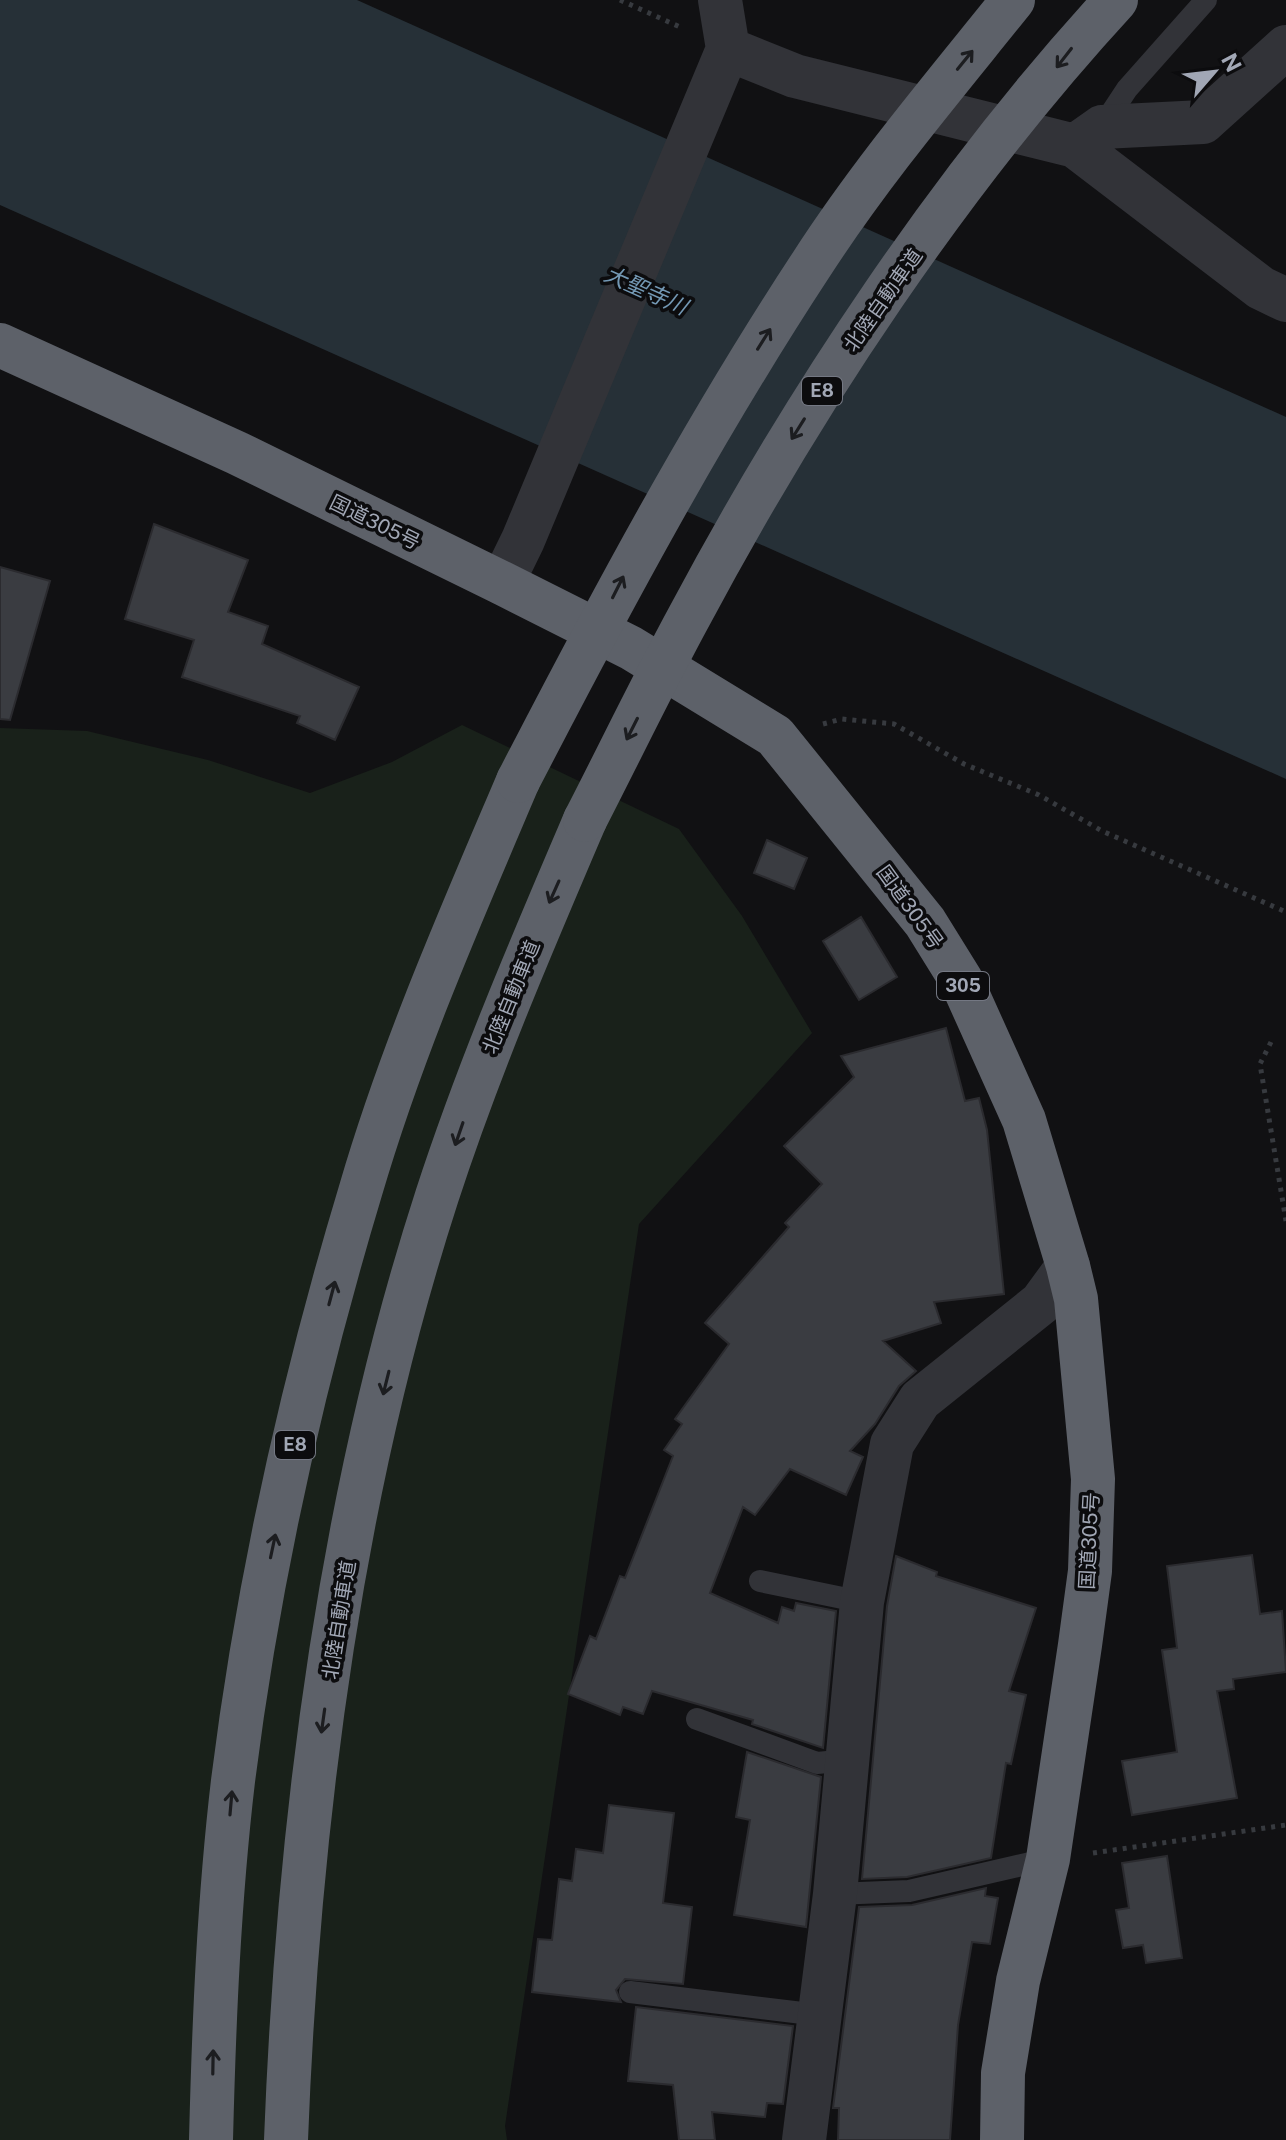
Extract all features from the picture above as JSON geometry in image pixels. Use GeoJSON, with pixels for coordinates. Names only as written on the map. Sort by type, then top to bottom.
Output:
{"type":"FeatureCollection","features":[{"type":"Feature","properties":{"kind":"highway","name":"E8"},"geometry":{"type":"LineString","coordinates":[[211,2140],[214,1998],[233,1781],[269,1567],[310,1374],[361,1186],[424,1007],[518,781],[632,562],[715,417],[804,275],[909,131],[1013,0]]}},
{"type":"Feature","properties":{"kind":"highway","name":"北陸自動車道"},"geometry":{"type":"LineString","coordinates":[[286,2140],[291,1996],[313,1785],[344,1581],[384,1387],[436,1198],[501,1014],[585,820],[690,614],[772,470],[862,327],[1071,49],[1116,0]]}},
{"type":"Feature","properties":{"kind":"highway","name":"国道305号"},"geometry":{"type":"LineString","coordinates":[[0,345],[237,453],[631,648],[775,736],[925,922],[961,980],[1024,1120],[1068,1266],[1076,1299],[1093,1479],[1090,1571],[1048,1859],[1018,1981],[1003,2073],[1002,2140]]}},
{"type":"Feature","properties":{"kind":"street"},"geometry":{"type":"LineString","coordinates":[[502,583],[523,540],[728,49],[720,0]]}},
{"type":"Feature","properties":{"kind":"street"},"geometry":{"type":"LineString","coordinates":[[728,49],[795,76],[1088,137],[1203,122],[1286,47]]}},
{"type":"Feature","properties":{"kind":"street"},"geometry":{"type":"LineString","coordinates":[[1088,137],[1261,288],[1286,300]]}},
{"type":"Feature","properties":{"kind":"street"},"geometry":{"type":"LineString","coordinates":[[804,2140],[835,1894],[862,1602],[892,1444],[920,1400],[1041,1303],[1068,1266]]}},
{"type":"Feature","properties":{"kind":"lane"},"geometry":{"type":"LineString","coordinates":[[1088,137],[1206,0]]}},
{"type":"Feature","properties":{"kind":"lane"},"geometry":{"type":"LineString","coordinates":[[760,1581],[862,1602]]}},
{"type":"Feature","properties":{"kind":"lane"},"geometry":{"type":"LineString","coordinates":[[697,1719],[817,1763],[848,1760]]}},
{"type":"Feature","properties":{"kind":"lane"},"geometry":{"type":"LineString","coordinates":[[835,1894],[909,1891],[1048,1859]]}},
{"type":"Feature","properties":{"kind":"lane"},"geometry":{"type":"LineString","coordinates":[[630,1992],[819,2015]]}},
{"type":"Feature","properties":{"kind":"path"},"geometry":{"type":"LineString","coordinates":[[620,0],[728,49]]}},
{"type":"Feature","properties":{"kind":"path"},"geometry":{"type":"LineString","coordinates":[[775,736],[842,719],[894,724],[964,764],[1039,795],[1102,831],[1286,912]]}},
{"type":"Feature","properties":{"kind":"path"},"geometry":{"type":"LineString","coordinates":[[1271,1042],[1260,1064],[1286,1221]]}},
{"type":"Feature","properties":{"kind":"path"},"geometry":{"type":"LineString","coordinates":[[1048,1859],[1286,1825]]}},
{"type":"Feature","properties":{"kind":"shaded area"},"geometry":{"type":"Polygon","coordinates":[[[462,725],[679,829],[742,916],[812,1033],[639,1224],[505,2126],[507,2140],[0,2140],[0,728],[87,731],[208,760],[310,793],[392,762],[462,725]]]}},
{"type":"Feature","properties":{"kind":"water","name":"大聖寺川"},"geometry":{"type":"Polygon","coordinates":[[[0,0],[357,0],[1286,417],[1286,779],[0,205],[0,0]]]}},
{"type":"Feature","properties":{"kind":"building"},"geometry":{"type":"Polygon","coordinates":[[[154,524],[248,560],[228,612],[268,626],[262,644],[359,687],[335,740],[297,723],[300,716],[182,677],[194,640],[125,619],[154,524]]]}},
{"type":"Feature","properties":{"kind":"building"},"geometry":{"type":"Polygon","coordinates":[[[0,567],[50,581],[10,720],[0,719],[0,567]]]}},
{"type":"Feature","properties":{"kind":"building"},"geometry":{"type":"Polygon","coordinates":[[[767,840],[807,858],[794,889],[754,873],[767,840]]]}},
{"type":"Feature","properties":{"kind":"building"},"geometry":{"type":"Polygon","coordinates":[[[861,917],[897,977],[859,1000],[823,941],[861,917]]]}},
{"type":"Feature","properties":{"kind":"building"},"geometry":{"type":"Polygon","coordinates":[[[946,1028],[965,1101],[979,1098],[987,1130],[1004,1294],[934,1302],[941,1323],[883,1341],[916,1371],[899,1386],[875,1424],[850,1451],[863,1457],[846,1495],[790,1469],[755,1515],[743,1507],[710,1593],[778,1623],[782,1607],[794,1611],[796,1603],[836,1611],[823,1748],[752,1724],[753,1720],[652,1691],[643,1714],[623,1707],[620,1715],[568,1694],[590,1636],[596,1639],[620,1576],[625,1578],[673,1456],[664,1450],[682,1424],[675,1419],[729,1344],[705,1323],[789,1227],[785,1223],[822,1184],[784,1146],[854,1077],[841,1056],[946,1028]]]}},
{"type":"Feature","properties":{"kind":"building"},"geometry":{"type":"Polygon","coordinates":[[[1252,1555],[1260,1614],[1282,1611],[1286,1672],[1233,1679],[1234,1689],[1217,1691],[1237,1798],[1132,1815],[1122,1761],[1177,1752],[1162,1650],[1177,1648],[1167,1566],[1252,1555]]]}},
{"type":"Feature","properties":{"kind":"building"},"geometry":{"type":"Polygon","coordinates":[[[896,1556],[937,1572],[936,1576],[1036,1608],[1009,1691],[1026,1695],[1011,1764],[1006,1763],[991,1858],[907,1877],[862,1879],[887,1606],[896,1556]]]}},
{"type":"Feature","properties":{"kind":"building"},"geometry":{"type":"Polygon","coordinates":[[[747,1752],[821,1777],[806,1927],[734,1915],[750,1820],[736,1817],[747,1752]]]}},
{"type":"Feature","properties":{"kind":"building"},"geometry":{"type":"Polygon","coordinates":[[[609,1805],[674,1813],[663,1903],[692,1907],[683,1984],[625,1979],[616,1990],[621,2002],[532,1992],[538,1939],[552,1940],[559,1879],[572,1881],[576,1849],[603,1853],[609,1805]]]}},
{"type":"Feature","properties":{"kind":"building"},"geometry":{"type":"Polygon","coordinates":[[[1167,1856],[1182,1958],[1146,1963],[1143,1945],[1123,1948],[1116,1910],[1129,1908],[1122,1863],[1167,1856]]]}},
{"type":"Feature","properties":{"kind":"building"},"geometry":{"type":"Polygon","coordinates":[[[986,1888],[985,1896],[998,1898],[990,1944],[972,1942],[958,2025],[950,2140],[838,2140],[839,2108],[833,2108],[859,1907],[912,1905],[986,1888]]]}},
{"type":"Feature","properties":{"kind":"building"},"geometry":{"type":"Polygon","coordinates":[[[636,2007],[793,2026],[783,2104],[767,2103],[765,2117],[712,2112],[715,2140],[679,2140],[673,2085],[628,2081],[636,2007]]]}}]}
